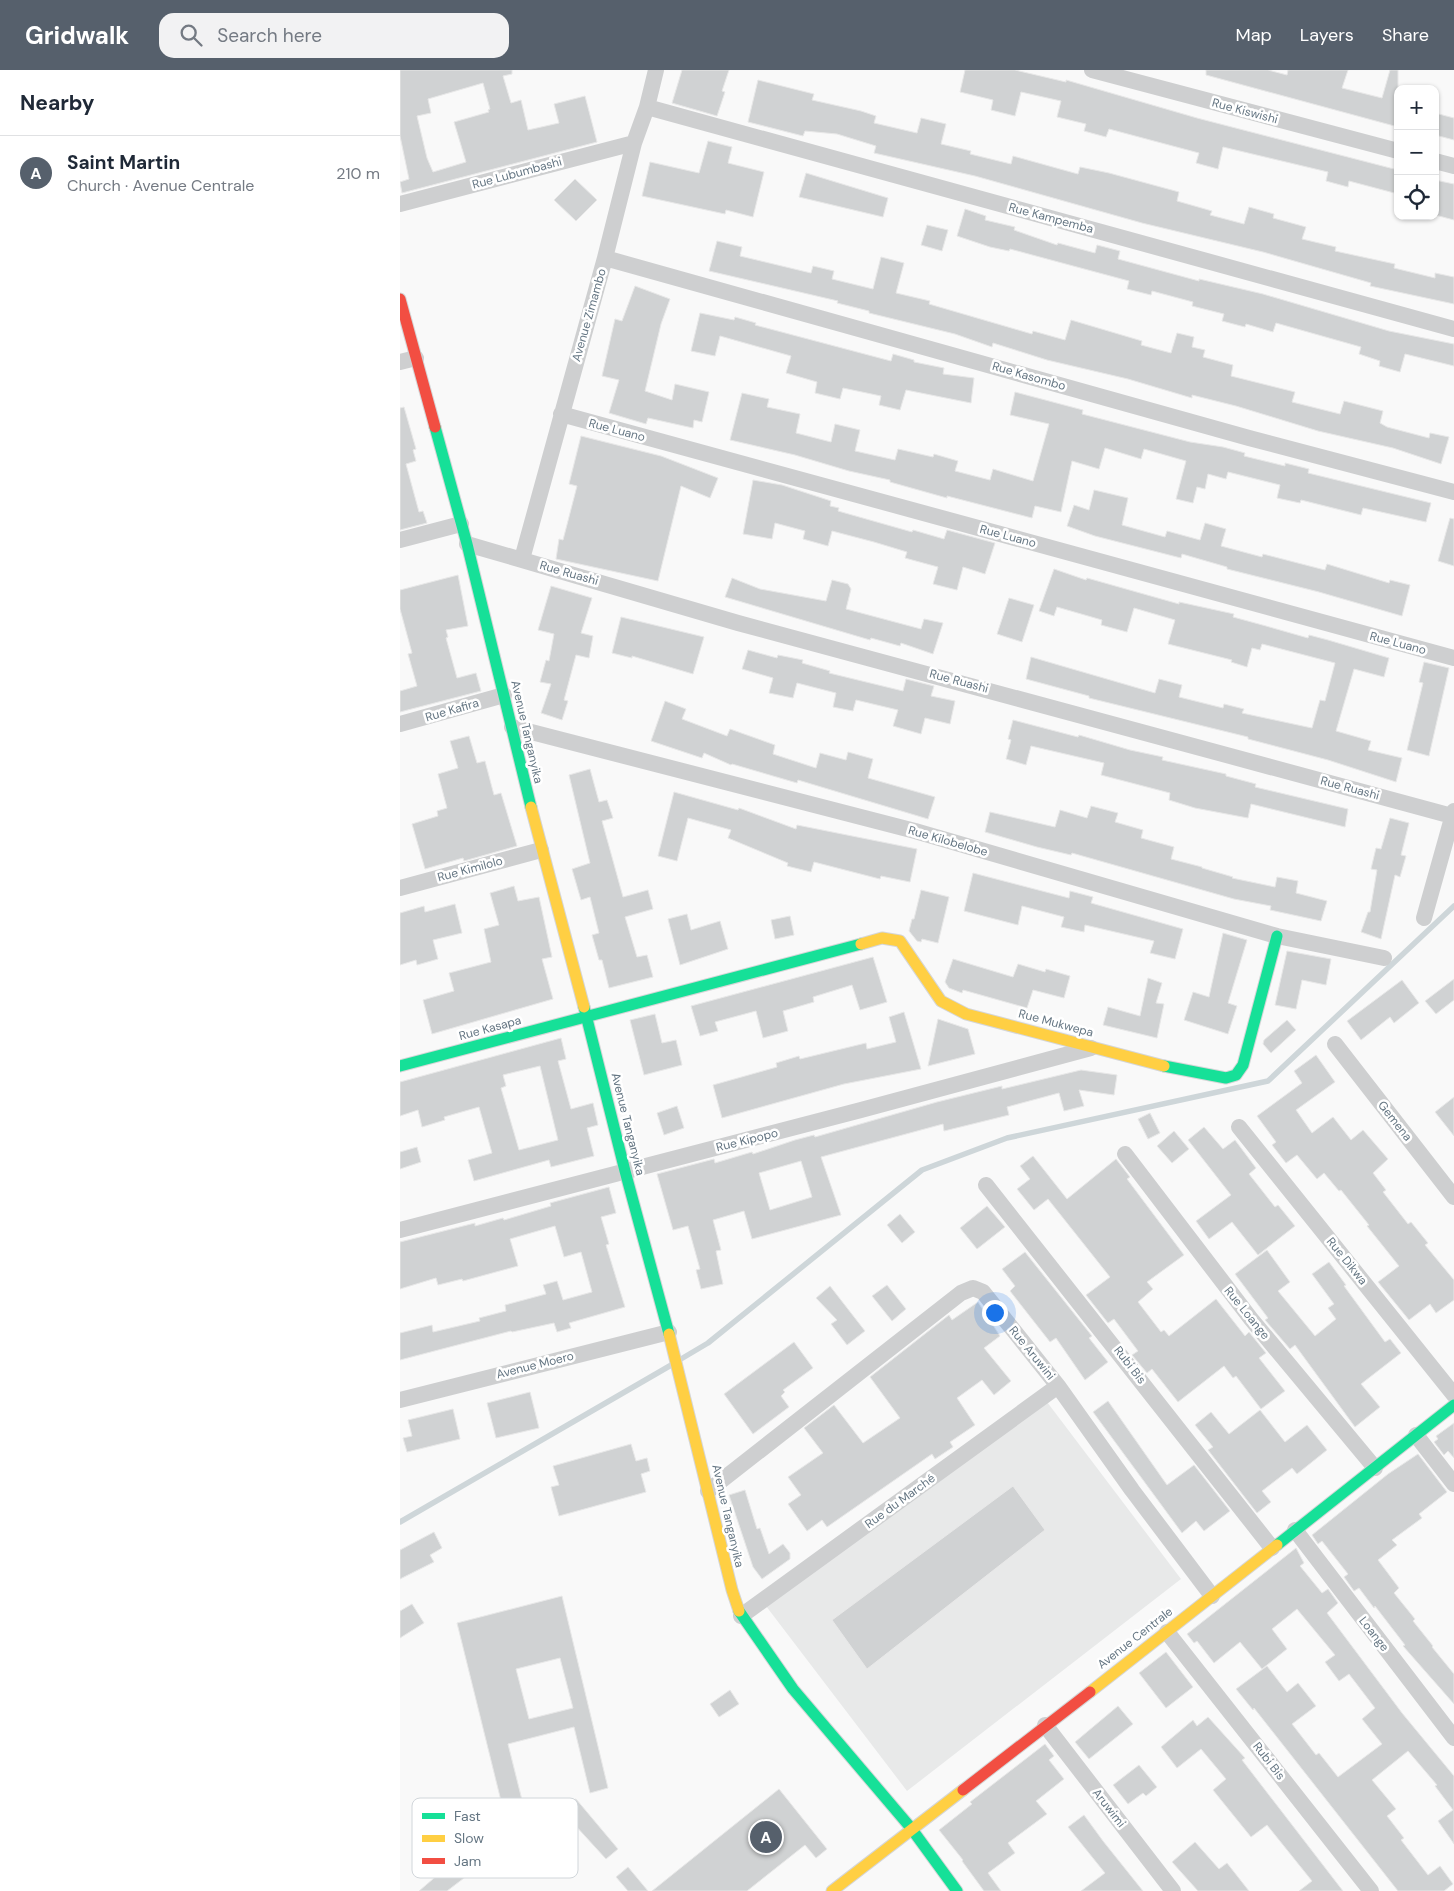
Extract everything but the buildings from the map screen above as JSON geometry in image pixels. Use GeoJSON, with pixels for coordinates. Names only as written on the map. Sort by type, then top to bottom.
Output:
{"type":"FeatureCollection","features":[{"type":"Feature","properties":{"kind":"street","name":"Avenue Zimambo"},"geometry":{"type":"LineString","coordinates":[[522,559],[605,258],[634,143],[647,107],[656,70]]}},
{"type":"Feature","properties":{"kind":"street","name":"Rue Kiswishi"},"geometry":{"type":"LineString","coordinates":[[1092,70],[1394,150]]}},
{"type":"Feature","properties":{"kind":"street","name":"Rue Kampemba"},"geometry":{"type":"LineString","coordinates":[[647,107],[1454,329]]}},
{"type":"Feature","properties":{"kind":"street","name":"Rue Lubumbashi"},"geometry":{"type":"LineString","coordinates":[[400,204],[634,143]]}},
{"type":"Feature","properties":{"kind":"street"},"geometry":{"type":"LineString","coordinates":[[1439,162],[1454,166]]}},
{"type":"Feature","properties":{"kind":"street","name":"Rue Kasombo"},"geometry":{"type":"LineString","coordinates":[[605,258],[1249,438],[1454,492]]}},
{"type":"Feature","properties":{"kind":"street","name":"Avenue Tanganyika"},"geometry":{"type":"LineString","coordinates":[[400,299],[408,360],[467,544],[541,850],[587,1016],[625,1171],[683,1384],[732,1590],[741,1616],[793,1689],[911,1828],[956,1891]]}},
{"type":"Feature","properties":{"kind":"street","name":"Rue Luano"},"geometry":{"type":"LineString","coordinates":[[561,414],[1454,658]]}},
{"type":"Feature","properties":{"kind":"street"},"geometry":{"type":"LineString","coordinates":[[400,540],[461,524]]}},
{"type":"Feature","properties":{"kind":"street","name":"Rue Ruashi"},"geometry":{"type":"LineString","coordinates":[[467,544],[738,623],[1453,814]]}},
{"type":"Feature","properties":{"kind":"street","name":"Rue Kafira"},"geometry":{"type":"LineString","coordinates":[[400,724],[504,695]]}},
{"type":"Feature","properties":{"kind":"street","name":"Rue Kilobelobe"},"geometry":{"type":"LineString","coordinates":[[512,727],[914,831],[1277,936],[1384,958]]}},
{"type":"Feature","properties":{"kind":"street"},"geometry":{"type":"LineString","coordinates":[[1424,918],[1453,814]]}},
{"type":"Feature","properties":{"kind":"street","name":"Rue Kimilolo"},"geometry":{"type":"LineString","coordinates":[[400,888],[541,850]]}},
{"type":"Feature","properties":{"kind":"street","name":"Rue Mukwepa"},"geometry":{"type":"LineString","coordinates":[[900,942],[941,1002],[966,1014],[1210,1076],[1226,1078],[1236,1075],[1243,1065],[1277,936]]}},
{"type":"Feature","properties":{"kind":"street","name":"Rue Kasapa"},"geometry":{"type":"LineString","coordinates":[[400,1066],[882,938],[900,942]]}},
{"type":"Feature","properties":{"kind":"street","name":"Gemena"},"geometry":{"type":"LineString","coordinates":[[1335,1044],[1454,1197]]}},
{"type":"Feature","properties":{"kind":"street","name":"Rue Kipopo"},"geometry":{"type":"LineString","coordinates":[[400,1230],[861,1110],[1094,1047]]}},
{"type":"Feature","properties":{"kind":"street","name":"Rue Dikwa"},"geometry":{"type":"LineString","coordinates":[[1239,1127],[1454,1394]]}},
{"type":"Feature","properties":{"kind":"street","name":"Rue Loange"},"geometry":{"type":"LineString","coordinates":[[1125,1154],[1251,1319],[1375,1468]]}},
{"type":"Feature","properties":{"kind":"street","name":"Rubi Bis"},"geometry":{"type":"LineString","coordinates":[[986,1185],[1272,1548]]}},
{"type":"Feature","properties":{"kind":"street","name":"Rue Aruwini"},"geometry":{"type":"LineString","coordinates":[[708,1491],[961,1292],[973,1288],[983,1292],[1058,1386],[1132,1490],[1212,1596]]}},
{"type":"Feature","properties":{"kind":"street","name":"Avenue Moero"},"geometry":{"type":"LineString","coordinates":[[400,1400],[669,1332]]}},
{"type":"Feature","properties":{"kind":"street","name":"Rue du Marché"},"geometry":{"type":"LineString","coordinates":[[741,1616],[1058,1386]]}},
{"type":"Feature","properties":{"kind":"street","name":"Avenue Centrale"},"geometry":{"type":"LineString","coordinates":[[832,1891],[911,1828],[1167,1632],[1454,1405]]}},
{"type":"Feature","properties":{"kind":"street"},"geometry":{"type":"LineString","coordinates":[[1416,1435],[1454,1484]]}},
{"type":"Feature","properties":{"kind":"street","name":"Loange"},"geometry":{"type":"LineString","coordinates":[[1295,1530],[1454,1738]]}},
{"type":"Feature","properties":{"kind":"street","name":"Rubi Bis"},"geometry":{"type":"LineString","coordinates":[[1167,1632],[1371,1891]]}},
{"type":"Feature","properties":{"kind":"street","name":"Aruwimi"},"geometry":{"type":"LineString","coordinates":[[1045,1725],[1173,1891]]}},
{"type":"Feature","properties":{"kind":"shaded area"},"geometry":{"type":"Polygon","coordinates":[[[1044,1398],[1181,1579],[907,1791],[766,1606],[1044,1398]]]}},
{"type":"Feature","properties":{"kind":"waterway"},"geometry":{"type":"LineString","coordinates":[[681,1359],[708,1343],[922,1170],[1007,1138],[1268,1081],[1454,906]]}},
{"type":"Feature","properties":{"kind":"waterway"},"geometry":{"type":"LineString","coordinates":[[400,1522],[673,1364]]}},
{"type":"Feature","properties":{"kind":"traffic: fast"},"geometry":{"type":"LineString","coordinates":[[435,427],[467,544],[531,807]]}},
{"type":"Feature","properties":{"kind":"traffic: fast"},"geometry":{"type":"LineString","coordinates":[[1164,1066],[1226,1078],[1236,1075],[1243,1065],[1277,936]]}},
{"type":"Feature","properties":{"kind":"traffic: fast"},"geometry":{"type":"LineString","coordinates":[[400,1066],[861,944]]}},
{"type":"Feature","properties":{"kind":"traffic: fast"},"geometry":{"type":"LineString","coordinates":[[584,1007],[625,1171],[669,1334]]}},
{"type":"Feature","properties":{"kind":"traffic: fast"},"geometry":{"type":"LineString","coordinates":[[1277,1545],[1454,1405]]}},
{"type":"Feature","properties":{"kind":"traffic: fast"},"geometry":{"type":"LineString","coordinates":[[739,1611],[793,1689],[911,1828],[957,1891]]}},
{"type":"Feature","properties":{"kind":"traffic: slow"},"geometry":{"type":"LineString","coordinates":[[531,807],[584,1007]]}},
{"type":"Feature","properties":{"kind":"traffic: slow"},"geometry":{"type":"LineString","coordinates":[[861,944],[882,938],[900,941],[941,1001],[966,1014],[1164,1066]]}},
{"type":"Feature","properties":{"kind":"traffic: slow"},"geometry":{"type":"LineString","coordinates":[[669,1334],[732,1590],[739,1611]]}},
{"type":"Feature","properties":{"kind":"traffic: slow"},"geometry":{"type":"LineString","coordinates":[[1090,1692],[1277,1545]]}},
{"type":"Feature","properties":{"kind":"traffic: slow"},"geometry":{"type":"LineString","coordinates":[[832,1891],[963,1790]]}},
{"type":"Feature","properties":{"kind":"traffic: jam"},"geometry":{"type":"LineString","coordinates":[[400,299],[435,427]]}},
{"type":"Feature","properties":{"kind":"traffic: jam"},"geometry":{"type":"LineString","coordinates":[[963,1790],[1090,1692]]}},
{"type":"Feature","properties":{"kind":"place","name":"Saint Martin"},"geometry":{"type":"Point","coordinates":[766,1837]}}]}
